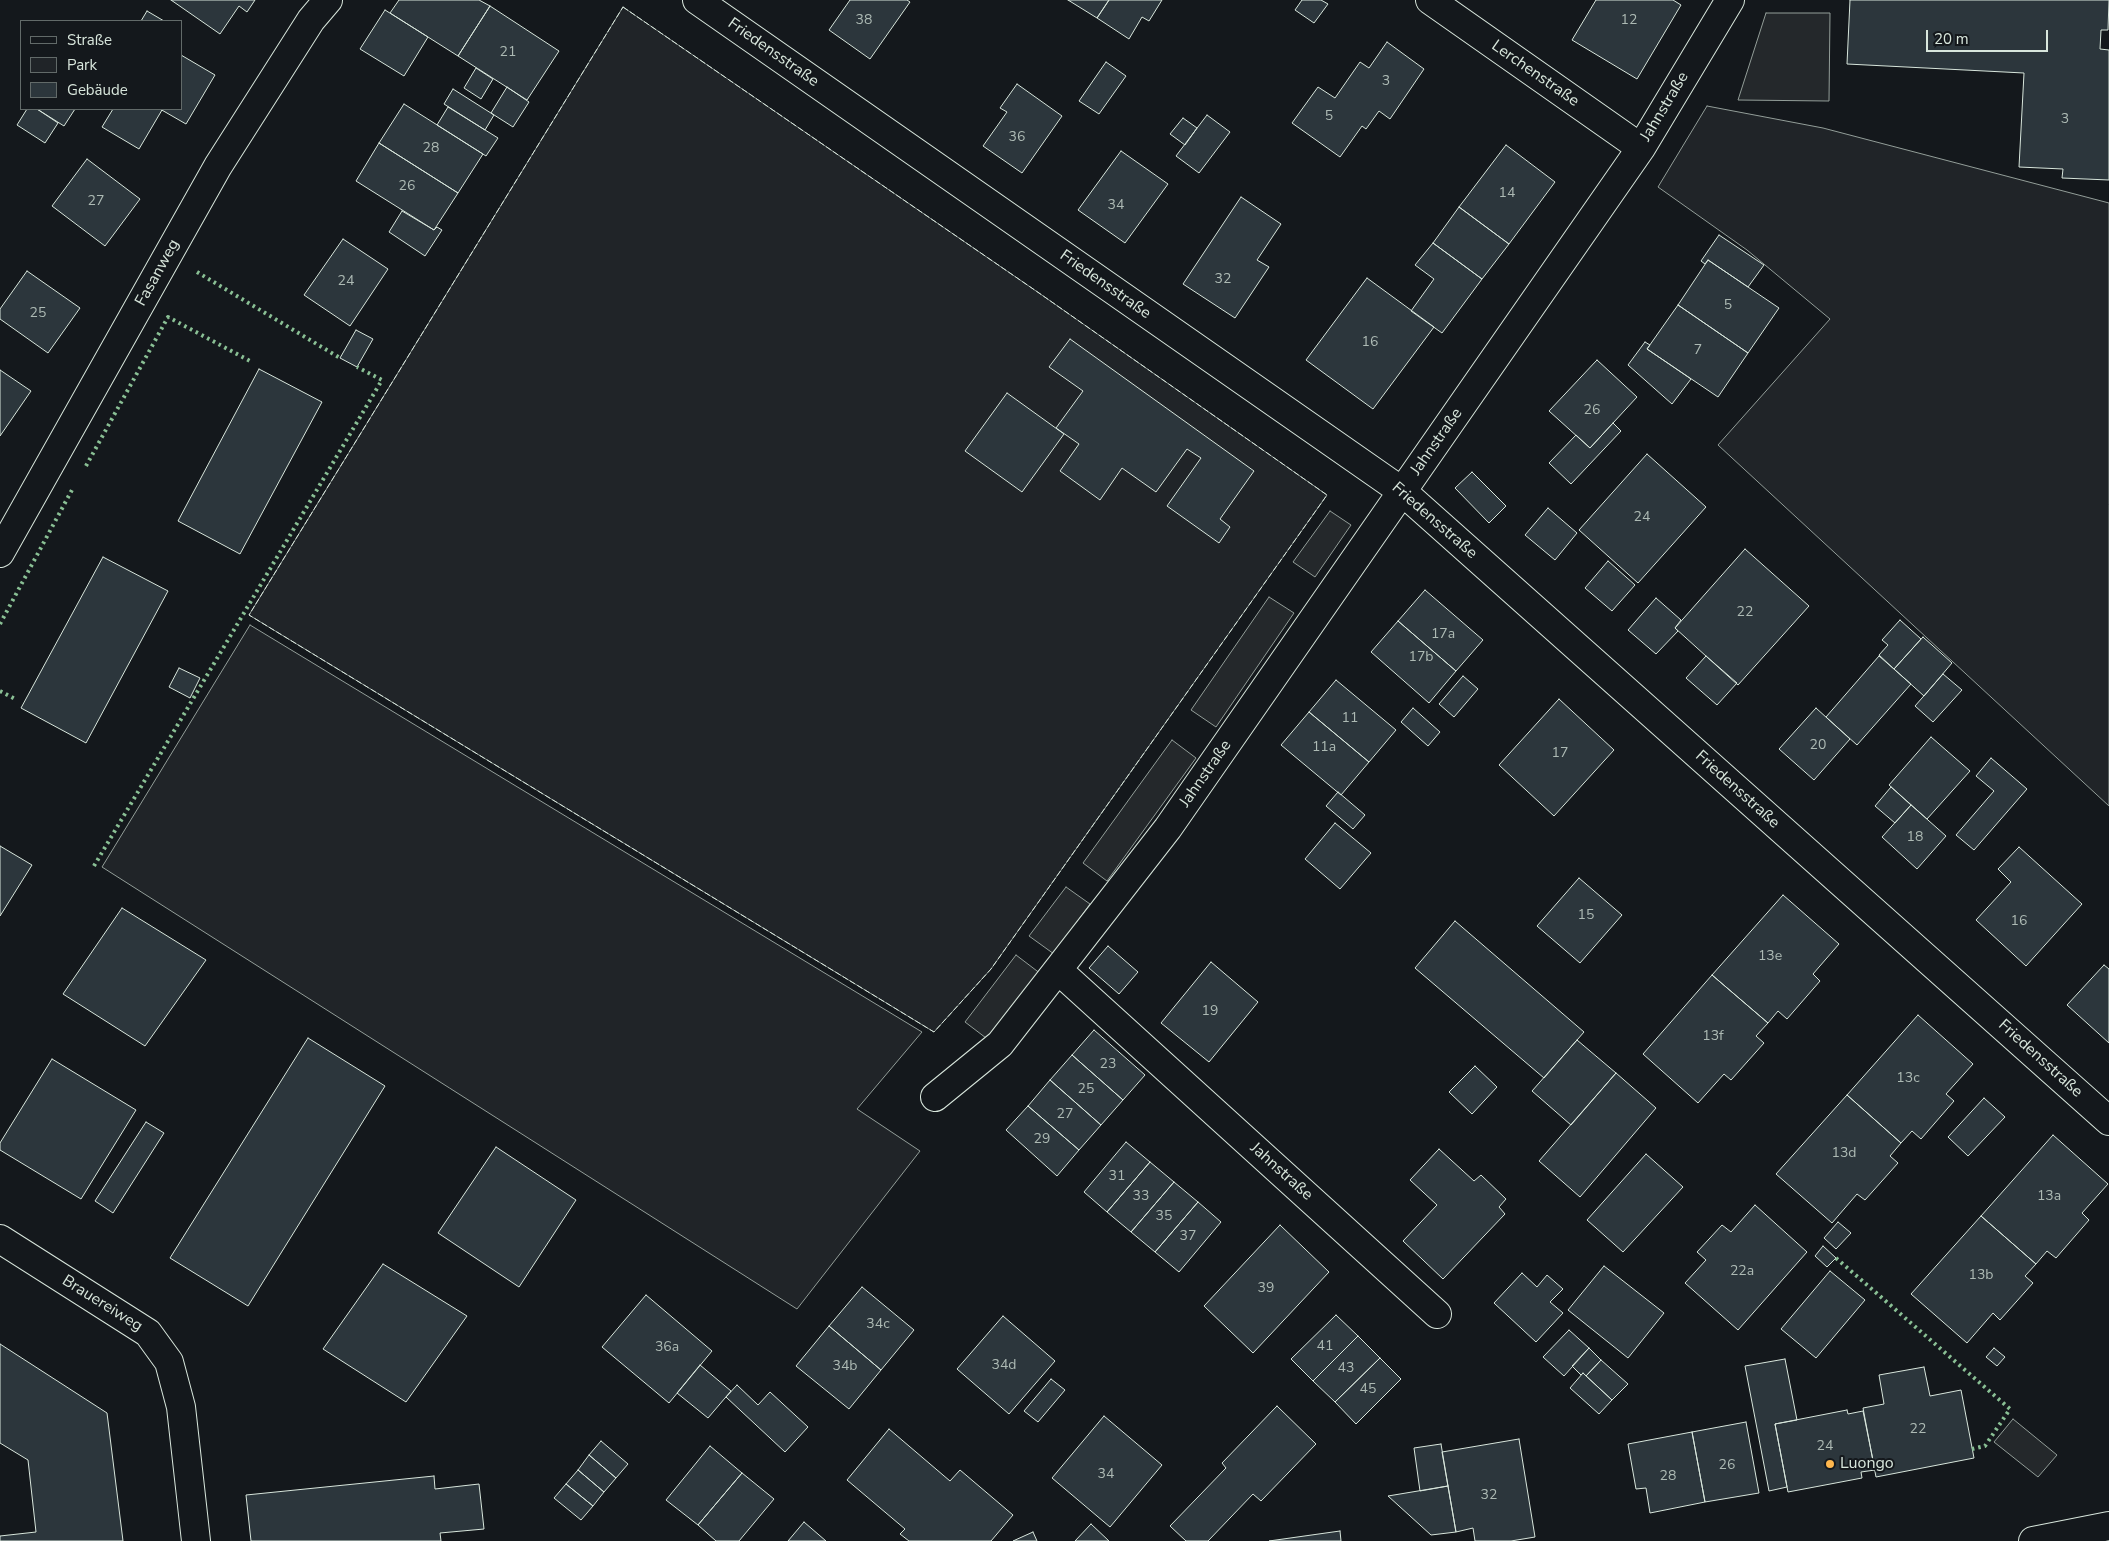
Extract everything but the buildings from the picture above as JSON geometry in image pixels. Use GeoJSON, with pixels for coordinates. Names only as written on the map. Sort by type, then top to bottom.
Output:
{"type":"FeatureCollection","features":[{"type":"Feature","properties":{"kind":"street","name":"Fasanweg"},"geometry":{"type":"LineString","coordinates":[[0,553],[218,166],[311,20],[328,0]]}},
{"type":"Feature","properties":{"kind":"street","name":"Friedensstraße"},"geometry":{"type":"LineString","coordinates":[[697,0],[1403,492],[2109,1121]]}},
{"type":"Feature","properties":{"kind":"street","name":"Lerchenstraße"},"geometry":{"type":"LineString","coordinates":[[1430,0],[1641,148]]}},
{"type":"Feature","properties":{"kind":"street","name":"Jahnstraße"},"geometry":{"type":"LineString","coordinates":[[935,1097],[1000,1044],[1168,828],[1641,148],[1730,0]]}},
{"type":"Feature","properties":{"kind":"street","name":"Jahnstraße"},"geometry":{"type":"LineString","coordinates":[[1058,970],[1437,1314]]}},
{"type":"Feature","properties":{"kind":"street","name":"Brauereiweg"},"geometry":{"type":"LineString","coordinates":[[0,1239],[148,1333],[169,1362],[180,1407],[196,1541]]}},
{"type":"Feature","properties":{"kind":"street"},"geometry":{"type":"LineString","coordinates":[[2034,1541],[2109,1526]]}},
{"type":"Feature","properties":{"kind":"green space"},"geometry":{"type":"Polygon","coordinates":[[[623,7],[1039,293],[1327,495],[991,969],[934,1032],[249,615],[623,7]]]}},
{"type":"Feature","properties":{"kind":"green space"},"geometry":{"type":"Polygon","coordinates":[[[1707,106],[1823,128],[2109,203],[2109,806],[1718,445],[1830,319],[1747,250],[1658,187],[1707,106]]]}},
{"type":"Feature","properties":{"kind":"green space"},"geometry":{"type":"Polygon","coordinates":[[[250,625],[922,1032],[857,1109],[920,1151],[797,1309],[102,867],[250,625]]]}},
{"type":"Feature","properties":{"kind":"shaded area"},"geometry":{"type":"Polygon","coordinates":[[[1766,13],[1830,13],[1829,101],[1738,100],[1766,13]]]}},
{"type":"Feature","properties":{"kind":"shaded area"},"geometry":{"type":"Polygon","coordinates":[[[1330,511],[1351,525],[1315,577],[1293,562],[1330,511]]]}},
{"type":"Feature","properties":{"kind":"shaded area"},"geometry":{"type":"Polygon","coordinates":[[[1269,597],[1294,613],[1216,727],[1191,710],[1269,597]]]}},
{"type":"Feature","properties":{"kind":"shaded area"},"geometry":{"type":"Polygon","coordinates":[[[1172,740],[1196,758],[1107,881],[1083,863],[1172,740]]]}},
{"type":"Feature","properties":{"kind":"shaded area"},"geometry":{"type":"Polygon","coordinates":[[[1066,887],[1090,904],[1054,954],[1029,936],[1066,887]]]}},
{"type":"Feature","properties":{"kind":"shaded area"},"geometry":{"type":"Polygon","coordinates":[[[1016,955],[1041,974],[990,1041],[965,1022],[1016,955]]]}},
{"type":"Feature","properties":{"kind":"shaded area"},"geometry":{"type":"Polygon","coordinates":[[[2013,1419],[2057,1455],[2038,1477],[1994,1442],[2013,1419]]]}},
{"type":"Feature","properties":{"kind":"hedge"},"geometry":{"type":"LineString","coordinates":[[197,272],[340,358]]}},
{"type":"Feature","properties":{"kind":"hedge"},"geometry":{"type":"LineString","coordinates":[[86,466],[168,317],[250,361]]}},
{"type":"Feature","properties":{"kind":"hedge"},"geometry":{"type":"LineString","coordinates":[[94,866],[382,380],[357,367]]}},
{"type":"Feature","properties":{"kind":"hedge"},"geometry":{"type":"LineString","coordinates":[[0,624],[73,488]]}},
{"type":"Feature","properties":{"kind":"hedge"},"geometry":{"type":"LineString","coordinates":[[0,691],[17,700]]}},
{"type":"Feature","properties":{"kind":"hedge"},"geometry":{"type":"LineString","coordinates":[[1836,1258],[2010,1409],[1985,1446],[1972,1449]]}},
{"type":"Feature","properties":{"kind":"fence"},"geometry":{"type":"LineString","coordinates":[[623,7],[1039,293],[1327,495],[991,969],[934,1032],[249,615],[623,7]]}},
{"type":"Feature","properties":{"kind":"place","name":"Luongo"},"geometry":{"type":"Point","coordinates":[1830,1464]}}]}
